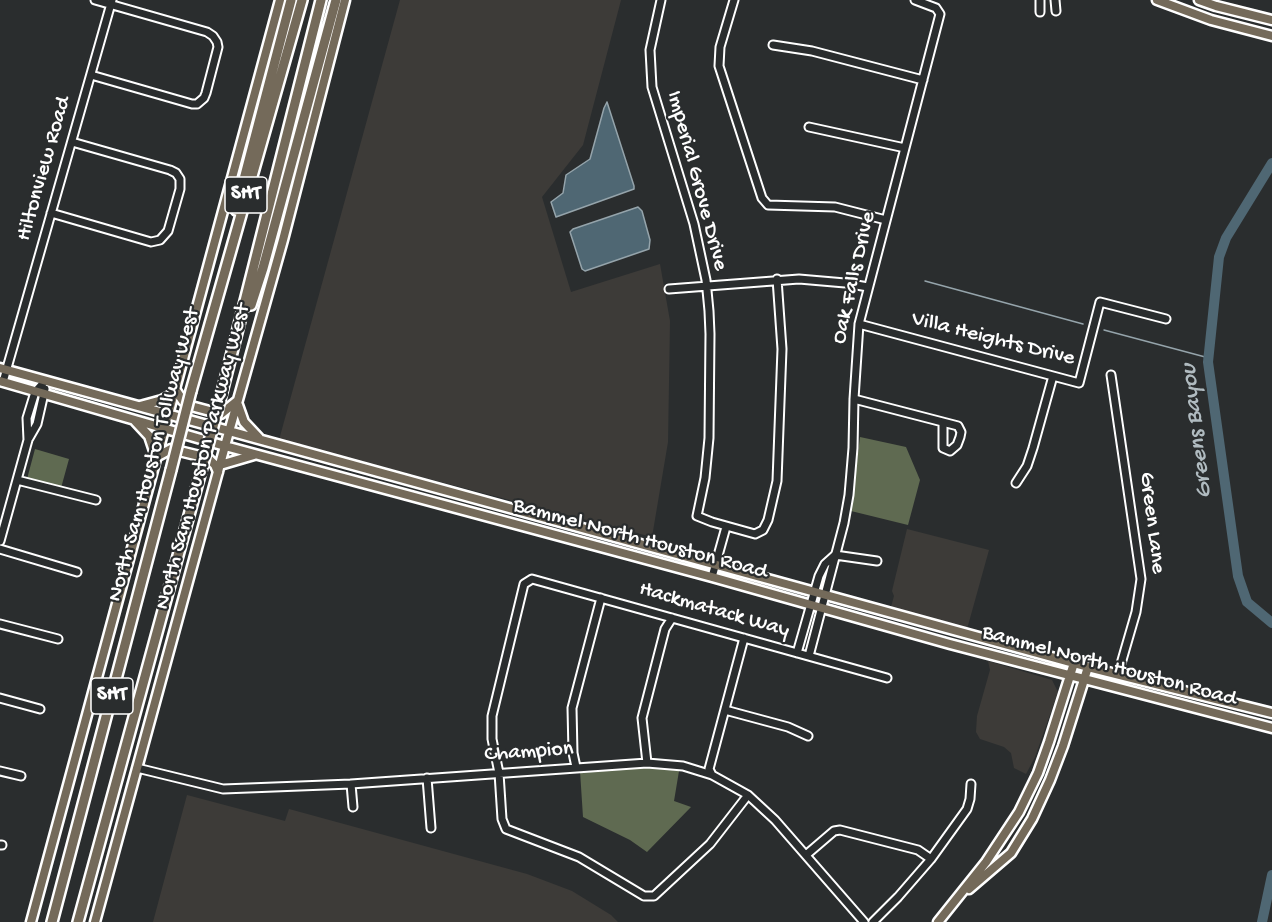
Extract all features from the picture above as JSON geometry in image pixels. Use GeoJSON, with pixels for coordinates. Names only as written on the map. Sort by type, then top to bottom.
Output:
{"type":"FeatureCollection","features":[{"type":"Feature","properties":{"kind":"highway"},"geometry":{"type":"LineString","coordinates":[[219,294],[240,195],[291,0]]}},
{"type":"Feature","properties":{"kind":"highway","name":"North Sam Houston Tollway West"},"geometry":{"type":"LineString","coordinates":[[52,922],[191,391],[302,0]]}},
{"type":"Feature","properties":{"kind":"highway","name":"SHT"},"geometry":{"type":"LineString","coordinates":[[78,922],[228,372],[321,0]]}},
{"type":"Feature","properties":{"kind":"highway"},"geometry":{"type":"LineString","coordinates":[[228,372],[263,268],[336,0]]}},
{"type":"Feature","properties":{"kind":"main road","name":"North Sam Houston Parkway West"},"geometry":{"type":"LineString","coordinates":[[31,922],[280,0]]}},
{"type":"Feature","properties":{"kind":"main road","name":"North Sam Houston Parkway West"},"geometry":{"type":"LineString","coordinates":[[95,922],[283,240],[345,0]]}},
{"type":"Feature","properties":{"kind":"main road"},"geometry":{"type":"LineString","coordinates":[[1157,0],[1211,20],[1271,36]]}},
{"type":"Feature","properties":{"kind":"main road"},"geometry":{"type":"LineString","coordinates":[[1199,0],[1271,20]]}},
{"type":"Feature","properties":{"kind":"main road","name":"Bammel North Houston Road"},"geometry":{"type":"LineString","coordinates":[[3,369],[1088,667],[1272,712]]}},
{"type":"Feature","properties":{"kind":"main road","name":"Bammel North Houston Road"},"geometry":{"type":"LineString","coordinates":[[2,382],[225,446],[712,577],[1084,681],[1272,728]]}},
{"type":"Feature","properties":{"kind":"main road"},"geometry":{"type":"LineString","coordinates":[[139,407],[162,400],[174,391],[191,406],[221,414],[238,400],[243,422],[262,441]]}},
{"type":"Feature","properties":{"kind":"main road"},"geometry":{"type":"LineString","coordinates":[[135,420],[149,436],[156,457],[171,449],[208,458],[219,469],[256,454]]}},
{"type":"Feature","properties":{"kind":"main road"},"geometry":{"type":"LineString","coordinates":[[428,501],[431,487]]}},
{"type":"Feature","properties":{"kind":"main road"},"geometry":{"type":"LineString","coordinates":[[542,532],[547,518]]}},
{"type":"Feature","properties":{"kind":"main road"},"geometry":{"type":"LineString","coordinates":[[950,644],[954,630]]}},
{"type":"Feature","properties":{"kind":"main road"},"geometry":{"type":"LineString","coordinates":[[938,922],[959,897],[1019,812],[1038,773],[1074,663]]}},
{"type":"Feature","properties":{"kind":"main road"},"geometry":{"type":"LineString","coordinates":[[959,897],[991,872],[1011,852],[1032,819],[1050,780],[1088,667]]}},
{"type":"Feature","properties":{"kind":"main road"},"geometry":{"type":"LineString","coordinates":[[1190,706],[1194,692]]}},
{"type":"Feature","properties":{"kind":"main road"},"geometry":{"type":"LineString","coordinates":[[1038,773],[1050,780]]}},
{"type":"Feature","properties":{"kind":"street"},"geometry":{"type":"LineString","coordinates":[[90,75],[196,104],[204,98],[206,93],[217,42],[207,32],[111,2],[95,0]]}},
{"type":"Feature","properties":{"kind":"street","name":"Imperial Grove Drive"},"geometry":{"type":"LineString","coordinates":[[661,0],[650,50],[652,87],[689,206],[706,285],[710,334],[708,438],[705,477],[697,516],[726,527]]}},
{"type":"Feature","properties":{"kind":"street"},"geometry":{"type":"LineString","coordinates":[[734,0],[720,47],[719,66],[762,198],[768,205],[835,207],[886,220]]}},
{"type":"Feature","properties":{"kind":"street","name":"Oak Falls Drive"},"geometry":{"type":"LineString","coordinates":[[809,656],[843,523],[852,472],[859,324],[940,14],[936,8],[915,0]]}},
{"type":"Feature","properties":{"kind":"street"},"geometry":{"type":"LineString","coordinates":[[1040,0],[1040,12]]}},
{"type":"Feature","properties":{"kind":"street"},"geometry":{"type":"LineString","coordinates":[[1055,0],[1056,11]]}},
{"type":"Feature","properties":{"kind":"street","name":"Hiltonview Road"},"geometry":{"type":"LineString","coordinates":[[2,382],[3,369],[51,213],[111,2]]}},
{"type":"Feature","properties":{"kind":"street"},"geometry":{"type":"LineString","coordinates":[[773,45],[812,51],[923,80]]}},
{"type":"Feature","properties":{"kind":"street"},"geometry":{"type":"LineString","coordinates":[[809,127],[905,148]]}},
{"type":"Feature","properties":{"kind":"street"},"geometry":{"type":"LineString","coordinates":[[51,213],[151,242],[160,240],[168,231],[180,189],[180,179],[176,173],[72,141]]}},
{"type":"Feature","properties":{"kind":"street"},"geometry":{"type":"LineString","coordinates":[[712,577],[726,527],[755,534],[763,530],[776,490],[782,349],[777,279]]}},
{"type":"Feature","properties":{"kind":"street"},"geometry":{"type":"LineString","coordinates":[[669,289],[777,279],[819,279],[868,287]]}},
{"type":"Feature","properties":{"kind":"street","name":"Villa Heights Drive"},"geometry":{"type":"LineString","coordinates":[[859,324],[952,347],[1078,383],[1100,302],[1166,319]]}},
{"type":"Feature","properties":{"kind":"street","name":"Green Lane"},"geometry":{"type":"LineString","coordinates":[[1111,375],[1141,579],[1136,612],[1118,674]]}},
{"type":"Feature","properties":{"kind":"street"},"geometry":{"type":"LineString","coordinates":[[1017,483],[1027,466],[1053,376]]}},
{"type":"Feature","properties":{"kind":"street"},"geometry":{"type":"LineString","coordinates":[[28,440],[27,418],[35,392],[45,381]]}},
{"type":"Feature","properties":{"kind":"street"},"geometry":{"type":"LineString","coordinates":[[0,542],[28,440],[37,424],[45,395],[45,381]]}},
{"type":"Feature","properties":{"kind":"street"},"geometry":{"type":"LineString","coordinates":[[854,399],[932,418],[943,424]]}},
{"type":"Feature","properties":{"kind":"street"},"geometry":{"type":"LineString","coordinates":[[17,480],[96,500]]}},
{"type":"Feature","properties":{"kind":"street"},"geometry":{"type":"LineString","coordinates":[[0,549],[77,572]]}},
{"type":"Feature","properties":{"kind":"street"},"geometry":{"type":"LineString","coordinates":[[835,555],[877,561]]}},
{"type":"Feature","properties":{"kind":"street","name":"Oak Falls Drive"},"geometry":{"type":"LineString","coordinates":[[797,653],[825,564],[835,555]]}},
{"type":"Feature","properties":{"kind":"street","name":"Hackmatack Way"},"geometry":{"type":"LineString","coordinates":[[499,773],[492,739],[492,716],[525,584],[532,579],[887,678]]}},
{"type":"Feature","properties":{"kind":"street"},"geometry":{"type":"LineString","coordinates":[[576,767],[573,753],[572,708],[601,598]]}},
{"type":"Feature","properties":{"kind":"street"},"geometry":{"type":"LineString","coordinates":[[647,763],[642,718],[665,629],[672,618]]}},
{"type":"Feature","properties":{"kind":"street"},"geometry":{"type":"LineString","coordinates":[[0,624],[58,639]]}},
{"type":"Feature","properties":{"kind":"street"},"geometry":{"type":"LineString","coordinates":[[712,775],[709,770],[744,638]]}},
{"type":"Feature","properties":{"kind":"street"},"geometry":{"type":"LineString","coordinates":[[0,698],[40,709]]}},
{"type":"Feature","properties":{"kind":"street"},"geometry":{"type":"LineString","coordinates":[[725,710],[788,727],[808,736]]}},
{"type":"Feature","properties":{"kind":"street","name":"Champion"},"geometry":{"type":"LineString","coordinates":[[137,768],[222,789],[351,784],[647,763],[683,766],[712,775],[748,795],[775,820],[864,922]]}},
{"type":"Feature","properties":{"kind":"street"},"geometry":{"type":"LineString","coordinates":[[0,771],[21,776]]}},
{"type":"Feature","properties":{"kind":"street"},"geometry":{"type":"LineString","coordinates":[[499,773],[502,819],[506,829],[579,856],[644,896],[654,897],[710,844],[748,795]]}},
{"type":"Feature","properties":{"kind":"street"},"geometry":{"type":"LineString","coordinates":[[427,778],[431,828]]}},
{"type":"Feature","properties":{"kind":"street"},"geometry":{"type":"LineString","coordinates":[[351,784],[353,807]]}},
{"type":"Feature","properties":{"kind":"street"},"geometry":{"type":"LineString","coordinates":[[873,922],[931,860],[967,809],[971,784]]}},
{"type":"Feature","properties":{"kind":"street"},"geometry":{"type":"LineString","coordinates":[[806,855],[834,831],[848,830],[918,850],[931,860]]}},
{"type":"Feature","properties":{"kind":"shaded area"},"geometry":{"type":"Polygon","coordinates":[[[400,0],[621,0],[583,145],[542,197],[571,292],[660,264],[670,321],[668,442],[652,537],[279,440],[400,0]]]}},
{"type":"Feature","properties":{"kind":"shaded area"},"geometry":{"type":"Polygon","coordinates":[[[907,529],[989,550],[967,629],[891,607],[894,596],[892,591],[907,529]]]}},
{"type":"Feature","properties":{"kind":"shaded area"},"geometry":{"type":"Polygon","coordinates":[[[988,661],[1052,680],[1058,692],[1035,757],[1026,774],[1014,768],[1011,753],[1004,747],[980,739],[976,732],[977,716],[990,670],[988,661]]]}},
{"type":"Feature","properties":{"kind":"shaded area"},"geometry":{"type":"Polygon","coordinates":[[[187,795],[285,821],[289,809],[527,874],[572,891],[611,915],[618,922],[153,922],[187,795]]]}},
{"type":"Feature","properties":{"kind":"green space"},"geometry":{"type":"Polygon","coordinates":[[[860,437],[906,447],[920,480],[908,525],[851,511],[860,437]]]}},
{"type":"Feature","properties":{"kind":"green space"},"geometry":{"type":"Polygon","coordinates":[[[35,449],[69,459],[61,488],[27,479],[35,449]]]}},
{"type":"Feature","properties":{"kind":"green space"},"geometry":{"type":"Polygon","coordinates":[[[653,767],[679,771],[674,801],[691,807],[647,852],[630,840],[583,817],[580,771],[653,767]]]}},
{"type":"Feature","properties":{"kind":"water"},"geometry":{"type":"Polygon","coordinates":[[[607,102],[634,189],[556,217],[551,202],[563,193],[566,175],[590,159],[607,102]]]}},
{"type":"Feature","properties":{"kind":"water"},"geometry":{"type":"Polygon","coordinates":[[[638,207],[642,211],[650,240],[649,249],[585,271],[582,269],[570,232],[638,207]]]}},
{"type":"Feature","properties":{"kind":"waterway","name":"Greens Bayou"},"geometry":{"type":"LineString","coordinates":[[1272,163],[1226,238],[1219,257],[1208,362],[1238,576],[1247,602],[1272,623]]}},
{"type":"Feature","properties":{"kind":"waterway"},"geometry":{"type":"LineString","coordinates":[[925,281],[1083,324]]}},
{"type":"Feature","properties":{"kind":"waterway"},"geometry":{"type":"LineString","coordinates":[[1104,330],[1209,358]]}},
{"type":"Feature","properties":{"kind":"waterway","name":"Greens Bayou"},"geometry":{"type":"LineString","coordinates":[[1262,922],[1272,875]]}}]}
